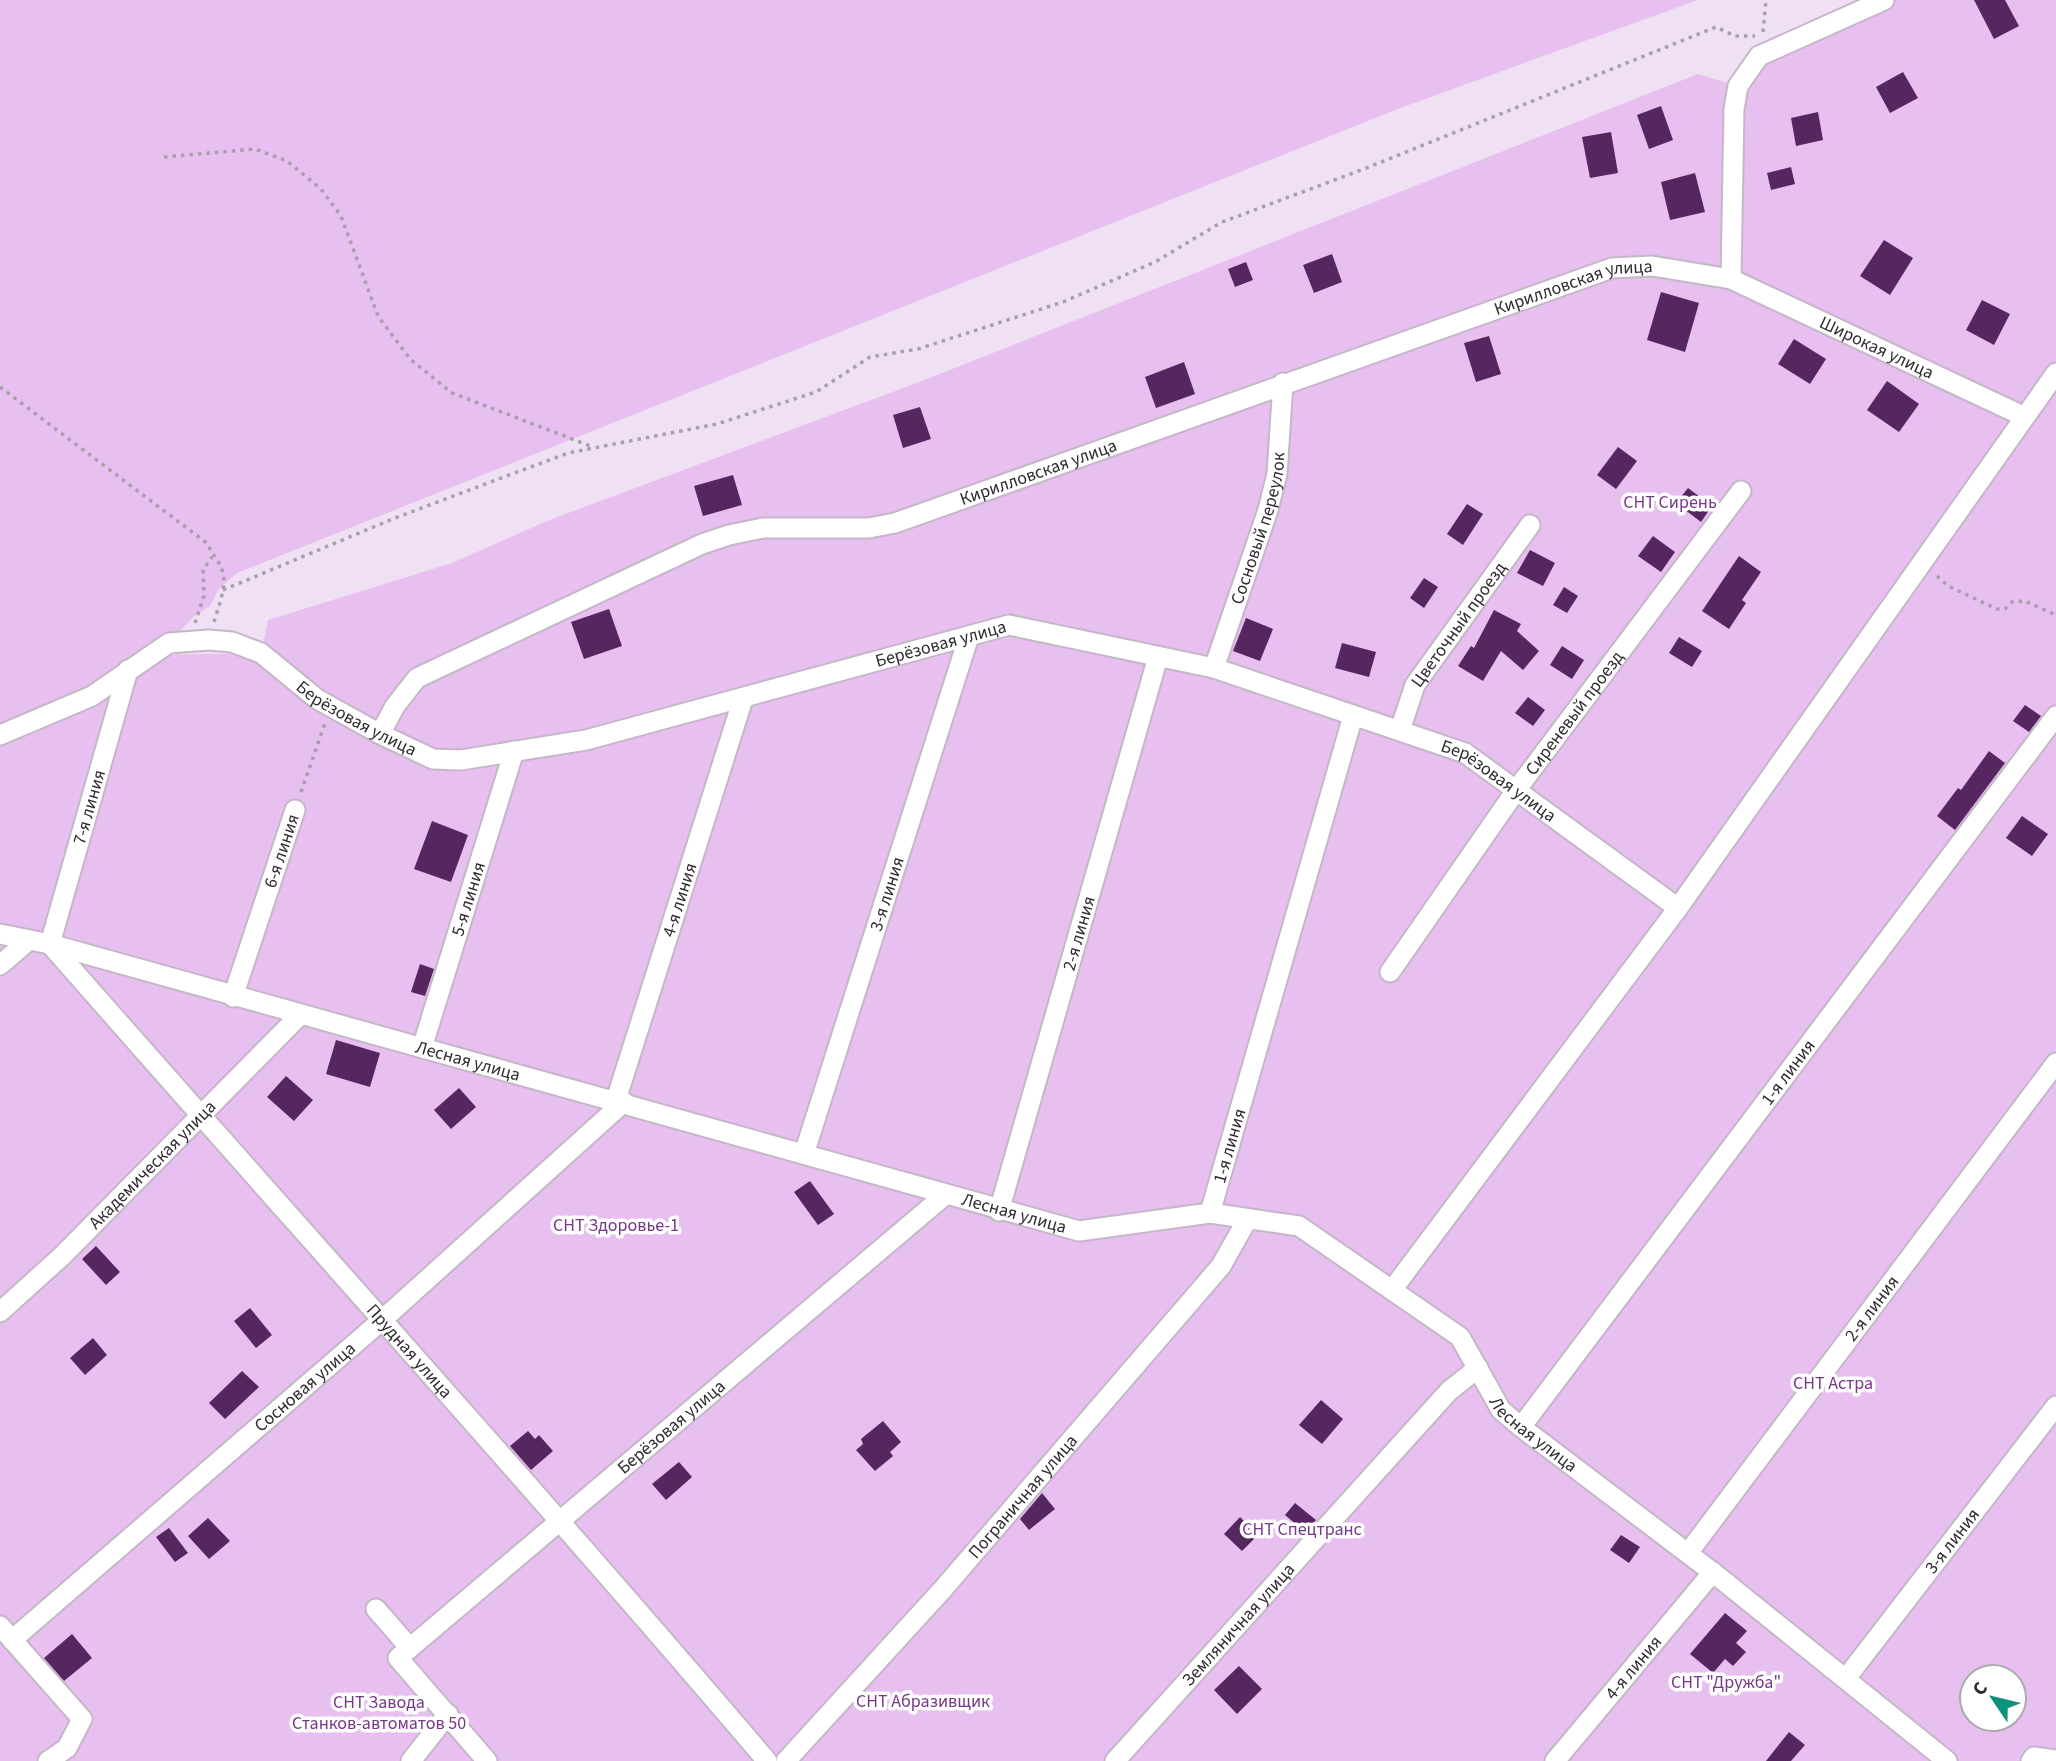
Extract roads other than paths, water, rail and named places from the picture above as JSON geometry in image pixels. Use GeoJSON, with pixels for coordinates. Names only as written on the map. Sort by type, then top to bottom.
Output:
{"type":"FeatureCollection","features":[{"type":"Feature","properties":{"kind":"street"},"geometry":{"type":"LineString","coordinates":[[1731,279],[1734,109],[1738,86],[1759,55],[1884,0]]}},
{"type":"Feature","properties":{"kind":"street","name":"Кирилловская улица"},"geometry":{"type":"LineString","coordinates":[[380,734],[395,706],[417,678],[702,544],[763,528],[869,527],[895,523],[1612,268],[1652,266],[1731,279]]}},
{"type":"Feature","properties":{"kind":"street","name":"Широкая улица"},"geometry":{"type":"LineString","coordinates":[[1731,279],[2023,416]]}},
{"type":"Feature","properties":{"kind":"street"},"geometry":{"type":"LineString","coordinates":[[1392,1290],[1678,908],[2023,416],[2056,373]]}},
{"type":"Feature","properties":{"kind":"street","name":"Сосновый переулок"},"geometry":{"type":"LineString","coordinates":[[1214,668],[1277,474],[1283,383]]}},
{"type":"Feature","properties":{"kind":"street","name":"Сиреневый проезд"},"geometry":{"type":"LineString","coordinates":[[1390,972],[1517,789],[1741,491]]}},
{"type":"Feature","properties":{"kind":"street","name":"Цветочный проезд"},"geometry":{"type":"LineString","coordinates":[[1401,730],[1415,685],[1530,525]]}},
{"type":"Feature","properties":{"kind":"street","name":"Берёзовая улица"},"geometry":{"type":"LineString","coordinates":[[0,734],[92,696],[169,643],[209,640],[232,642],[261,653],[330,707],[380,734],[433,759],[461,760],[586,740],[1009,625],[1214,668],[1465,753],[1678,908]]}},
{"type":"Feature","properties":{"kind":"street","name":"3-я линия"},"geometry":{"type":"LineString","coordinates":[[804,1154],[969,636]]}},
{"type":"Feature","properties":{"kind":"street","name":"2-я линия"},"geometry":{"type":"LineString","coordinates":[[999,1211],[1158,657]]}},
{"type":"Feature","properties":{"kind":"street","name":"7-я линия"},"geometry":{"type":"LineString","coordinates":[[50,944],[128,670]]}},
{"type":"Feature","properties":{"kind":"street","name":"4-я линия"},"geometry":{"type":"LineString","coordinates":[[620,1101],[743,699]]}},
{"type":"Feature","properties":{"kind":"street","name":"1-я линия"},"geometry":{"type":"LineString","coordinates":[[1210,1213],[1353,716]]}},
{"type":"Feature","properties":{"kind":"street","name":"1-я линия"},"geometry":{"type":"LineString","coordinates":[[1521,1427],[2056,716]]}},
{"type":"Feature","properties":{"kind":"street","name":"5-я линия"},"geometry":{"type":"LineString","coordinates":[[422,1048],[514,751]]}},
{"type":"Feature","properties":{"kind":"street","name":"6-я линия"},"geometry":{"type":"LineString","coordinates":[[233,997],[295,810]]}},
{"type":"Feature","properties":{"kind":"street","name":"Лесная улица"},"geometry":{"type":"LineString","coordinates":[[0,934],[50,944],[300,1016],[620,1101],[999,1211],[1079,1231],[1210,1213],[1299,1226],[1460,1337],[1501,1410],[1847,1677],[1926,1754],[1947,1761]]}},
{"type":"Feature","properties":{"kind":"street"},"geometry":{"type":"LineString","coordinates":[[0,965],[29,940]]}},
{"type":"Feature","properties":{"kind":"street","name":"Прудная улица"},"geometry":{"type":"LineString","coordinates":[[50,944],[381,1321],[561,1520],[768,1761]]}},
{"type":"Feature","properties":{"kind":"street","name":"Академическая улица"},"geometry":{"type":"LineString","coordinates":[[0,1312],[62,1256],[300,1016]]}},
{"type":"Feature","properties":{"kind":"street","name":"2-я линия"},"geometry":{"type":"LineString","coordinates":[[1688,1553],[2056,1063]]}},
{"type":"Feature","properties":{"kind":"street","name":"Сосновая улица"},"geometry":{"type":"LineString","coordinates":[[6,1633],[381,1321],[620,1101]]}},
{"type":"Feature","properties":{"kind":"street","name":"Берёзовая улица"},"geometry":{"type":"LineString","coordinates":[[404,1653],[945,1195]]}},
{"type":"Feature","properties":{"kind":"street","name":"Пограничная улица"},"geometry":{"type":"LineString","coordinates":[[786,1761],[943,1590],[1212,1276],[1247,1220]]}},
{"type":"Feature","properties":{"kind":"street","name":"Земляничная улица"},"geometry":{"type":"LineString","coordinates":[[1115,1761],[1449,1391],[1478,1368]]}},
{"type":"Feature","properties":{"kind":"street","name":"3-я линия"},"geometry":{"type":"LineString","coordinates":[[1847,1677],[2056,1406]]}},
{"type":"Feature","properties":{"kind":"street","name":"4-я линия"},"geometry":{"type":"LineString","coordinates":[[1555,1761],[1713,1572]]}},
{"type":"Feature","properties":{"kind":"street"},"geometry":{"type":"LineString","coordinates":[[376,1609],[404,1653],[487,1761]]}},
{"type":"Feature","properties":{"kind":"street"},"geometry":{"type":"LineString","coordinates":[[6,1633],[82,1719],[67,1748],[48,1761]]}},
{"type":"Feature","properties":{"kind":"street"},"geometry":{"type":"LineString","coordinates":[[411,1761],[449,1714]]}},
{"type":"Feature","properties":{"kind":"street"},"geometry":{"type":"LineString","coordinates":[[2031,1761],[2034,1757],[2056,1760]]}},
{"type":"Feature","properties":{"kind":"park label","name":"СНТ Сирень"},"geometry":{"type":"Point","coordinates":[1670,502]}},
{"type":"Feature","properties":{"kind":"park label","name":"СНТ Здоровье-1"},"geometry":{"type":"Point","coordinates":[616,1225]}},
{"type":"Feature","properties":{"kind":"park label","name":"СНТ Астра"},"geometry":{"type":"Point","coordinates":[1833,1383]}},
{"type":"Feature","properties":{"kind":"park label","name":"СНТ Спецтранс"},"geometry":{"type":"Point","coordinates":[1302,1529]}},
{"type":"Feature","properties":{"kind":"park label","name":"СНТ \"Дружба\""},"geometry":{"type":"Point","coordinates":[1726,1682]}},
{"type":"Feature","properties":{"kind":"park label","name":"СНТ Абразивщик"},"geometry":{"type":"Point","coordinates":[923,1701]}},
{"type":"Feature","properties":{"kind":"park label","name":"СНТ Завода Станков-автоматов 50"},"geometry":{"type":"Point","coordinates":[379,1712]}}]}
